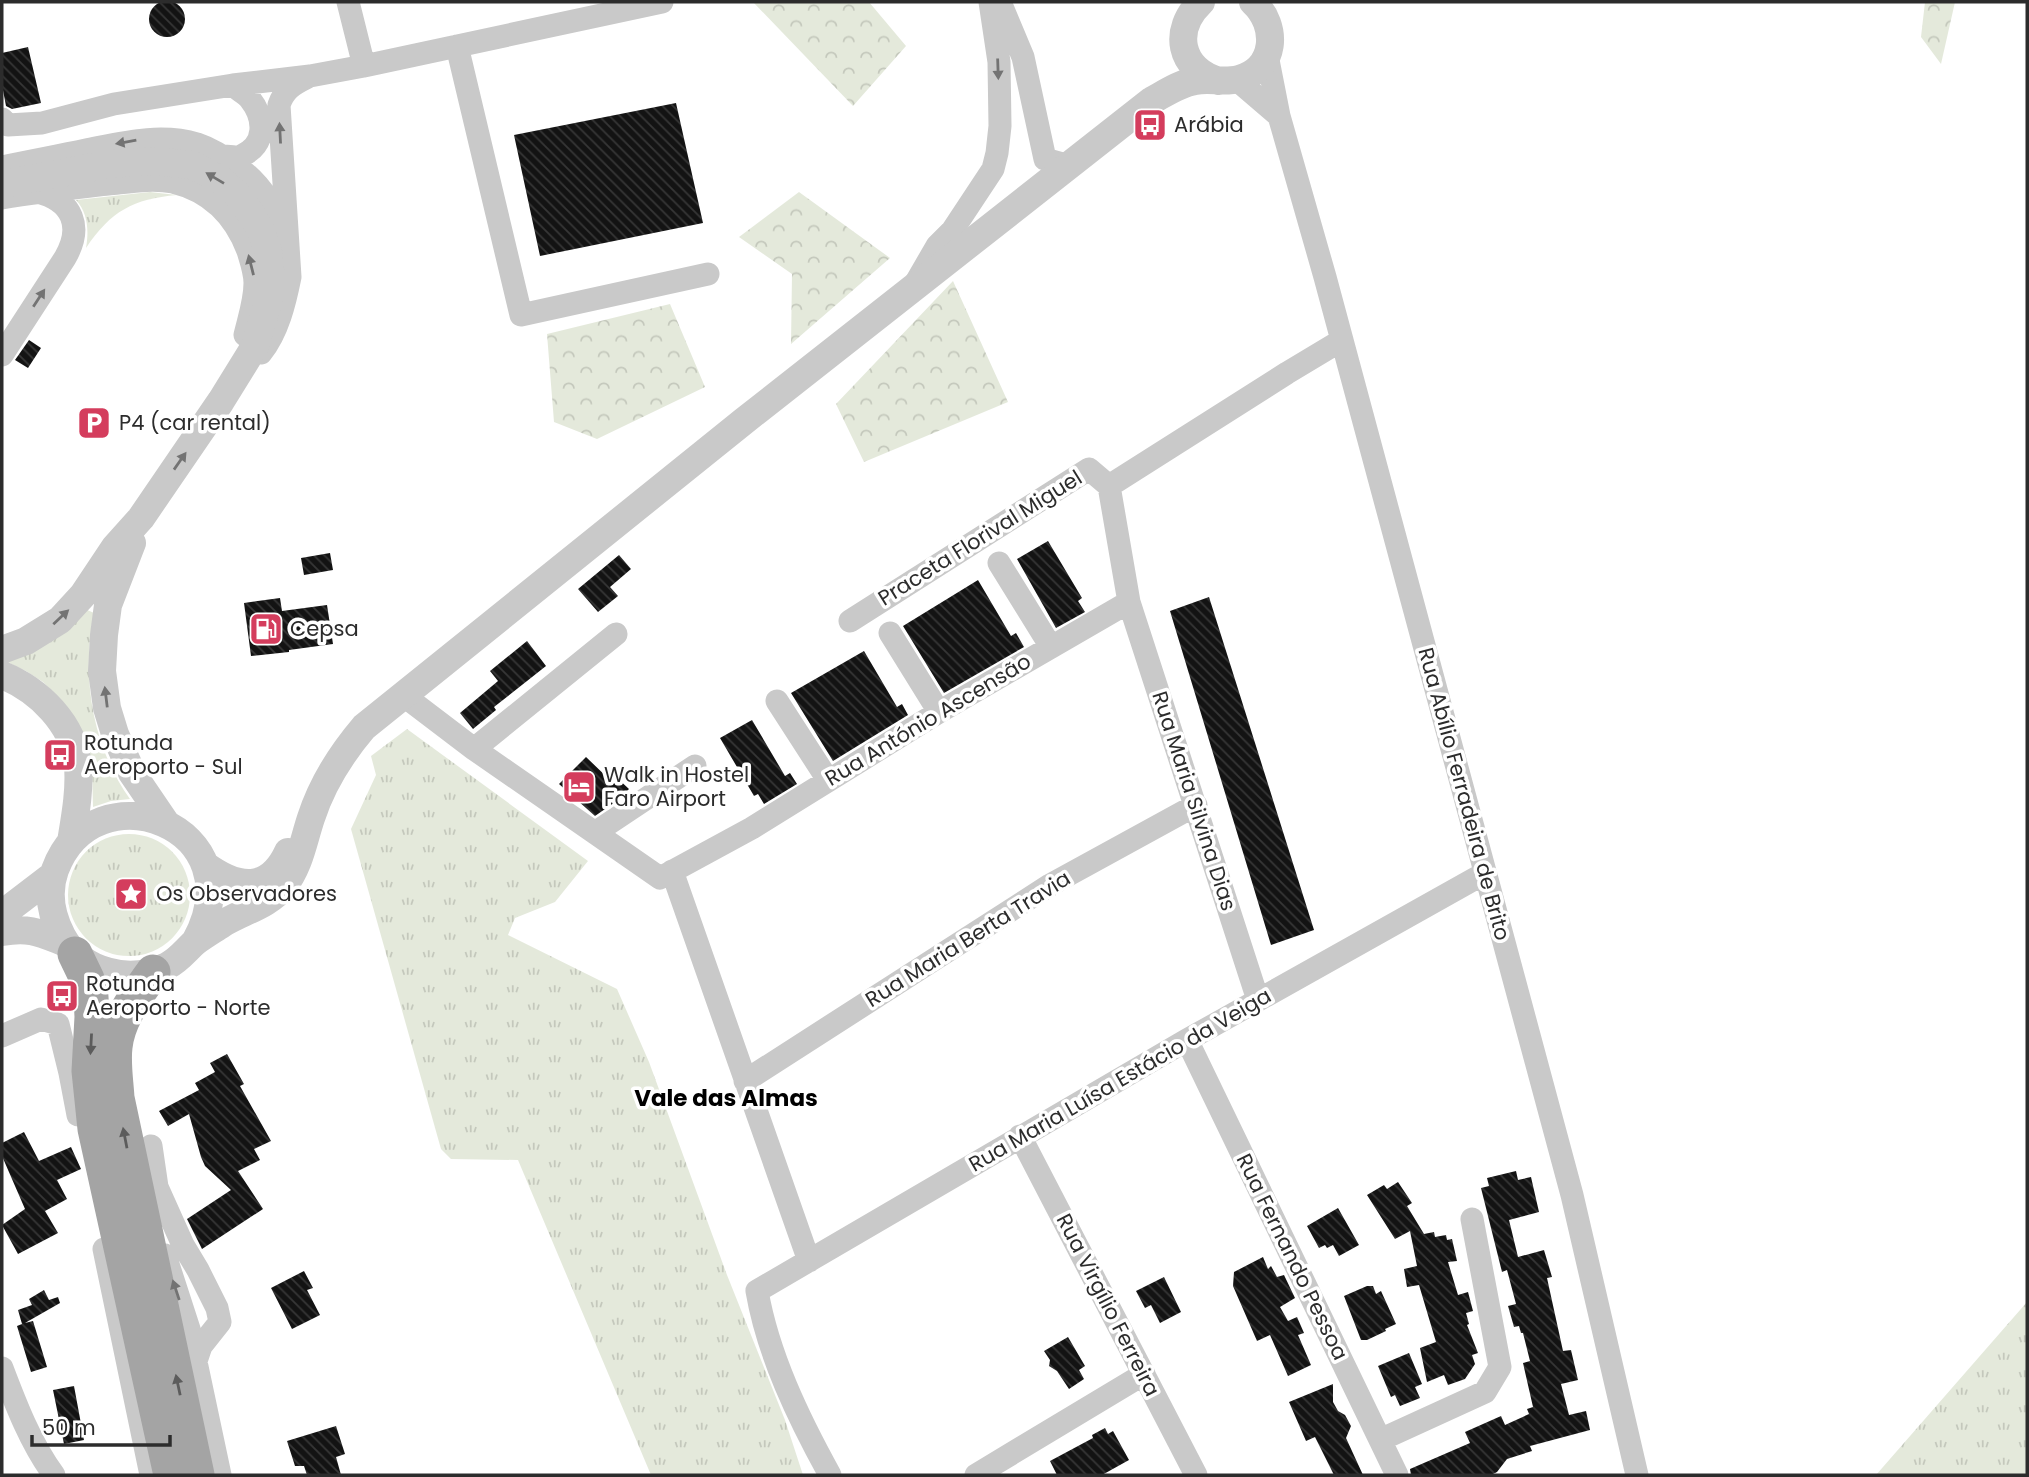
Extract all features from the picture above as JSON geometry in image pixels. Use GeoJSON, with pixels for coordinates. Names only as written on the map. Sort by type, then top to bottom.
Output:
{"type":"FeatureCollection","features":[{"type":"Feature","properties":{"kind":"main road"},"geometry":{"type":"LineString","coordinates":[[71,949],[87,979],[91,997],[89,1072],[100,1159],[171,1475]]}},
{"type":"Feature","properties":{"kind":"main road"},"geometry":{"type":"LineString","coordinates":[[153,972],[123,1017],[114,1049],[117,1098],[197,1475]]}},
{"type":"Feature","properties":{"kind":"street"},"geometry":{"type":"LineString","coordinates":[[348,2],[364,66]]}},
{"type":"Feature","properties":{"kind":"street"},"geometry":{"type":"LineString","coordinates":[[2,119],[8,125],[42,123],[114,104],[310,76],[662,2]]}},
{"type":"Feature","properties":{"kind":"street"},"geometry":{"type":"LineString","coordinates":[[911,290],[937,246],[952,231],[993,170],[1000,126],[999,62],[990,2]]}},
{"type":"Feature","properties":{"kind":"street"},"geometry":{"type":"LineString","coordinates":[[1000,2],[1023,57],[1045,159],[1070,166]]}},
{"type":"Feature","properties":{"kind":"street"},"geometry":{"type":"LineString","coordinates":[[1168,91],[1183,44],[1186,20],[1201,2]]}},
{"type":"Feature","properties":{"kind":"street"},"geometry":{"type":"LineString","coordinates":[[195,942],[222,924],[261,905],[279,891],[302,854],[311,818],[324,787],[347,747],[364,727],[744,421],[1151,102],[1168,91],[1194,81],[1228,80],[1254,72],[1267,55],[1270,44],[1268,7]]}},
{"type":"Feature","properties":{"kind":"street"},"geometry":{"type":"LineString","coordinates":[[1183,44],[1191,64],[1209,78],[1228,80],[1279,116]]}},
{"type":"Feature","properties":{"kind":"street"},"geometry":{"type":"LineString","coordinates":[[457,46],[521,315],[708,275]]}},
{"type":"Feature","properties":{"kind":"street","name":"Rua Abílio Ferradeira de Brito"},"geometry":{"type":"LineString","coordinates":[[1267,55],[1279,116],[1572,1195],[1637,1475]]}},
{"type":"Feature","properties":{"kind":"street"},"geometry":{"type":"LineString","coordinates":[[221,401],[265,349],[285,300],[290,277],[279,105],[282,95],[290,86],[310,76]]}},
{"type":"Feature","properties":{"kind":"street"},"geometry":{"type":"LineString","coordinates":[[224,156],[240,156],[247,152],[260,138],[262,127],[259,112],[249,97],[233,85]]}},
{"type":"Feature","properties":{"kind":"street"},"geometry":{"type":"LineString","coordinates":[[2,167],[135,140],[169,139],[198,144],[224,156],[246,173],[265,194],[275,211],[288,247]]}},
{"type":"Feature","properties":{"kind":"street"},"geometry":{"type":"LineString","coordinates":[[2,184],[110,164],[153,161],[192,165],[221,180],[242,200],[261,231],[268,251],[271,277],[269,299],[255,346],[221,401],[141,517],[115,547],[83,595],[60,620],[26,641],[2,650]]}},
{"type":"Feature","properties":{"kind":"street"},"geometry":{"type":"LineString","coordinates":[[2,198],[141,181],[170,181],[192,188],[215,201],[242,234],[255,281],[253,306],[221,401]]}},
{"type":"Feature","properties":{"kind":"street"},"geometry":{"type":"LineString","coordinates":[[2,355],[73,242],[75,231],[69,212],[53,196],[37,192]]}},
{"type":"Feature","properties":{"kind":"street"},"geometry":{"type":"LineString","coordinates":[[1129,602],[1109,486],[1342,340]]}},
{"type":"Feature","properties":{"kind":"street","name":"Praceta Florival Miguel"},"geometry":{"type":"LineString","coordinates":[[850,621],[1089,469],[1109,486]]}},
{"type":"Feature","properties":{"kind":"street"},"geometry":{"type":"LineString","coordinates":[[141,517],[108,605],[103,671],[107,708],[123,754],[132,773],[166,823]]}},
{"type":"Feature","properties":{"kind":"street"},"geometry":{"type":"LineString","coordinates":[[999,563],[1051,647]]}},
{"type":"Feature","properties":{"kind":"street","name":"Rua António Ascensão"},"geometry":{"type":"LineString","coordinates":[[672,871],[752,828],[939,712],[1129,602]]}},
{"type":"Feature","properties":{"kind":"street","name":"Rua Maria Silvina Dias"},"geometry":{"type":"LineString","coordinates":[[1129,602],[1258,1000]]}},
{"type":"Feature","properties":{"kind":"street"},"geometry":{"type":"LineString","coordinates":[[890,633],[939,712]]}},
{"type":"Feature","properties":{"kind":"street"},"geometry":{"type":"LineString","coordinates":[[474,749],[616,634]]}},
{"type":"Feature","properties":{"kind":"street"},"geometry":{"type":"LineString","coordinates":[[2,675],[34,691],[50,707],[72,745],[78,764],[78,790],[71,842]]}},
{"type":"Feature","properties":{"kind":"street"},"geometry":{"type":"LineString","coordinates":[[404,695],[474,749],[660,878],[672,871],[810,1261]]}},
{"type":"Feature","properties":{"kind":"street"},"geometry":{"type":"LineString","coordinates":[[777,701],[828,780]]}},
{"type":"Feature","properties":{"kind":"street"},"geometry":{"type":"LineString","coordinates":[[596,832],[695,765]]}},
{"type":"Feature","properties":{"kind":"street","name":"Rua Maria Berta Travia"},"geometry":{"type":"LineString","coordinates":[[745,1081],[1050,885],[1196,805]]}},
{"type":"Feature","properties":{"kind":"street"},"geometry":{"type":"LineString","coordinates":[[2,932],[26,929],[40,933],[71,949],[92,966],[112,973],[133,975],[153,972],[183,955],[205,925],[210,905],[210,885],[196,848],[166,823],[141,816],[115,816],[91,825],[71,842],[59,858],[52,876],[50,900],[55,923],[71,949]]}},
{"type":"Feature","properties":{"kind":"street"},"geometry":{"type":"LineString","coordinates":[[205,866],[222,878],[240,883],[256,883],[271,876],[282,864],[311,818]]}},
{"type":"Feature","properties":{"kind":"street","name":"Rua Maria Luísa Estácio da Veiga"},"geometry":{"type":"LineString","coordinates":[[830,1475],[804,1428],[763,1322],[757,1291],[1187,1040],[1485,873]]}},
{"type":"Feature","properties":{"kind":"street"},"geometry":{"type":"LineString","coordinates":[[2,914],[52,876]]}},
{"type":"Feature","properties":{"kind":"street"},"geometry":{"type":"LineString","coordinates":[[2,1036],[41,1019],[58,1024],[151,1475]]}},
{"type":"Feature","properties":{"kind":"street","name":"Rua Fernando Pessoa"},"geometry":{"type":"LineString","coordinates":[[1187,1040],[1397,1475]]}},
{"type":"Feature","properties":{"kind":"street","name":"Rua Virgílio Ferreira"},"geometry":{"type":"LineString","coordinates":[[1020,1136],[1196,1475]]}},
{"type":"Feature","properties":{"kind":"street"},"geometry":{"type":"LineString","coordinates":[[151,1146],[157,1187],[183,1245],[217,1308],[220,1322],[199,1332]]}},
{"type":"Feature","properties":{"kind":"street"},"geometry":{"type":"LineString","coordinates":[[93,1193],[100,1159]]}},
{"type":"Feature","properties":{"kind":"street"},"geometry":{"type":"LineString","coordinates":[[136,1188],[199,1332],[196,1361],[220,1475]]}},
{"type":"Feature","properties":{"kind":"street"},"geometry":{"type":"LineString","coordinates":[[1380,1440],[1485,1392],[1500,1367],[1472,1219]]}},
{"type":"Feature","properties":{"kind":"street"},"geometry":{"type":"LineString","coordinates":[[2,1368],[38,1450],[54,1475]]}},
{"type":"Feature","properties":{"kind":"street"},"geometry":{"type":"LineString","coordinates":[[976,1475],[1144,1374]]}},
{"type":"Feature","properties":{"kind":"green space"},"geometry":{"type":"Polygon","coordinates":[[[753,2],[869,2],[906,46],[853,106],[753,2]]]}},
{"type":"Feature","properties":{"kind":"green space"},"geometry":{"type":"Polygon","coordinates":[[[1925,2],[1955,2],[1941,64],[1921,37],[1925,2]]]}},
{"type":"Feature","properties":{"kind":"green space"},"geometry":{"type":"Polygon","coordinates":[[[150,192],[177,195],[148,200],[124,209],[95,235],[86,248],[87,223],[76,200],[150,192]]]}},
{"type":"Feature","properties":{"kind":"green space"},"geometry":{"type":"Polygon","coordinates":[[[799,192],[890,258],[791,344],[792,274],[739,237],[799,192]]]}},
{"type":"Feature","properties":{"kind":"green space"},"geometry":{"type":"Polygon","coordinates":[[[953,281],[1008,402],[864,462],[836,404],[953,281]]]}},
{"type":"Feature","properties":{"kind":"green space"},"geometry":{"type":"Polygon","coordinates":[[[670,304],[705,387],[597,439],[554,422],[547,334],[670,304]]]}},
{"type":"Feature","properties":{"kind":"green space"},"geometry":{"type":"Polygon","coordinates":[[[83,608],[94,613],[89,661],[98,734],[117,779],[130,799],[93,807],[92,769],[54,693],[43,682],[7,662],[83,608]]]}},
{"type":"Feature","properties":{"kind":"green space"},"geometry":{"type":"Polygon","coordinates":[[[407,729],[588,861],[555,902],[515,918],[508,935],[617,989],[649,1062],[727,1275],[785,1420],[803,1475],[651,1475],[518,1160],[451,1159],[441,1149],[351,829],[376,775],[371,756],[407,729]]]}},
{"type":"Feature","properties":{"kind":"green space"},"geometry":{"type":"Polygon","coordinates":[[[129,834],[152,839],[172,852],[185,872],[190,895],[185,918],[172,938],[152,951],[129,956],[106,951],[86,938],[73,918],[68,895],[73,872],[86,852],[106,839],[129,834]]]}},
{"type":"Feature","properties":{"kind":"green space"},"geometry":{"type":"Polygon","coordinates":[[[2027,1302],[2027,1475],[1876,1475],[2027,1302]]]}},
{"type":"Feature","properties":{"kind":"building"},"geometry":{"type":"Polygon","coordinates":[[[167,1],[180,6],[185,19],[180,32],[167,37],[154,32],[149,19],[154,6],[167,1]]]}},
{"type":"Feature","properties":{"kind":"building"},"geometry":{"type":"Polygon","coordinates":[[[28,47],[41,103],[12,109],[6,106],[2,85],[2,53],[28,47]]]}},
{"type":"Feature","properties":{"kind":"building"},"geometry":{"type":"Polygon","coordinates":[[[676,103],[703,223],[540,256],[514,135],[676,103]]]}},
{"type":"Feature","properties":{"kind":"building"},"geometry":{"type":"Polygon","coordinates":[[[29,340],[41,348],[28,368],[15,360],[29,340]]]}},
{"type":"Feature","properties":{"kind":"building"},"geometry":{"type":"Polygon","coordinates":[[[1048,541],[1082,598],[1078,601],[1085,612],[1056,628],[1017,559],[1048,541]]]}},
{"type":"Feature","properties":{"kind":"building"},"geometry":{"type":"Polygon","coordinates":[[[330,553],[333,570],[304,575],[301,558],[330,553]]]}},
{"type":"Feature","properties":{"kind":"building"},"geometry":{"type":"Polygon","coordinates":[[[619,555],[631,569],[610,587],[618,596],[598,612],[578,589],[619,555]]]}},
{"type":"Feature","properties":{"kind":"building"},"geometry":{"type":"Polygon","coordinates":[[[978,580],[1011,636],[1016,633],[1024,647],[944,693],[903,626],[978,580]]]}},
{"type":"Feature","properties":{"kind":"building"},"geometry":{"type":"Polygon","coordinates":[[[1209,597],[1314,930],[1271,945],[1170,611],[1209,597]]]}},
{"type":"Feature","properties":{"kind":"building"},"geometry":{"type":"Polygon","coordinates":[[[280,598],[282,611],[327,605],[333,644],[251,656],[244,603],[280,598]]]}},
{"type":"Feature","properties":{"kind":"building"},"geometry":{"type":"Polygon","coordinates":[[[527,641],[546,666],[494,707],[496,710],[473,729],[460,713],[498,681],[490,671],[527,641]]]}},
{"type":"Feature","properties":{"kind":"building"},"geometry":{"type":"Polygon","coordinates":[[[864,651],[897,707],[902,704],[908,715],[833,761],[791,693],[864,651]]]}},
{"type":"Feature","properties":{"kind":"building"},"geometry":{"type":"Polygon","coordinates":[[[752,720],[785,776],[790,773],[797,784],[764,804],[758,794],[754,796],[720,738],[752,720]]]}},
{"type":"Feature","properties":{"kind":"building","name":"Walk in Hostel Faro Airport"},"geometry":{"type":"Polygon","coordinates":[[[586,757],[611,781],[615,776],[629,789],[595,816],[559,784],[586,757]]]}},
{"type":"Feature","properties":{"kind":"building"},"geometry":{"type":"Polygon","coordinates":[[[227,1054],[244,1084],[240,1086],[271,1141],[254,1149],[260,1160],[238,1171],[263,1209],[202,1249],[187,1219],[231,1190],[205,1166],[189,1114],[168,1126],[159,1111],[199,1090],[195,1083],[215,1072],[210,1063],[227,1054]]]}},
{"type":"Feature","properties":{"kind":"building"},"geometry":{"type":"Polygon","coordinates":[[[24,1132],[39,1161],[71,1147],[81,1169],[57,1180],[67,1199],[45,1211],[58,1233],[18,1254],[2,1225],[25,1209],[2,1156],[2,1143],[24,1132]]]}},
{"type":"Feature","properties":{"kind":"building"},"geometry":{"type":"Polygon","coordinates":[[[1516,1171],[1518,1180],[1531,1177],[1539,1212],[1509,1220],[1518,1257],[1544,1250],[1552,1277],[1547,1278],[1563,1351],[1571,1350],[1578,1380],[1561,1384],[1569,1415],[1586,1411],[1590,1430],[1530,1446],[1532,1451],[1507,1459],[1497,1472],[1491,1475],[1411,1475],[1410,1469],[1470,1443],[1465,1432],[1501,1416],[1505,1425],[1529,1414],[1527,1409],[1533,1407],[1523,1363],[1530,1361],[1523,1333],[1519,1326],[1514,1327],[1508,1306],[1516,1304],[1507,1270],[1502,1272],[1481,1188],[1489,1186],[1487,1178],[1516,1171]]]}},
{"type":"Feature","properties":{"kind":"building"},"geometry":{"type":"Polygon","coordinates":[[[1398,1182],[1412,1203],[1407,1206],[1424,1234],[1434,1232],[1435,1237],[1446,1235],[1447,1240],[1452,1239],[1457,1261],[1448,1262],[1458,1295],[1468,1292],[1473,1311],[1466,1313],[1467,1325],[1478,1353],[1472,1355],[1475,1364],[1465,1379],[1448,1385],[1444,1375],[1427,1382],[1420,1348],[1436,1342],[1419,1285],[1407,1287],[1404,1269],[1417,1266],[1410,1231],[1395,1239],[1367,1195],[1384,1185],[1387,1189],[1398,1182]]]}},
{"type":"Feature","properties":{"kind":"building"},"geometry":{"type":"Polygon","coordinates":[[[1338,1208],[1359,1245],[1339,1256],[1333,1245],[1319,1248],[1307,1226],[1338,1208]]]}},
{"type":"Feature","properties":{"kind":"building"},"geometry":{"type":"Polygon","coordinates":[[[1263,1257],[1268,1269],[1271,1266],[1277,1277],[1284,1275],[1295,1298],[1280,1307],[1288,1321],[1297,1317],[1304,1333],[1298,1335],[1311,1365],[1288,1376],[1270,1335],[1257,1341],[1233,1286],[1234,1272],[1263,1257]]]}},
{"type":"Feature","properties":{"kind":"building"},"geometry":{"type":"Polygon","coordinates":[[[304,1271],[313,1288],[307,1290],[320,1315],[292,1329],[271,1288],[304,1271]]]}},
{"type":"Feature","properties":{"kind":"building"},"geometry":{"type":"Polygon","coordinates":[[[1164,1277],[1181,1312],[1160,1323],[1151,1305],[1145,1308],[1136,1291],[1164,1277]]]}},
{"type":"Feature","properties":{"kind":"building"},"geometry":{"type":"Polygon","coordinates":[[[1373,1286],[1376,1294],[1381,1291],[1396,1324],[1367,1340],[1361,1340],[1344,1296],[1373,1286]]]}},
{"type":"Feature","properties":{"kind":"building"},"geometry":{"type":"Polygon","coordinates":[[[44,1290],[49,1300],[58,1297],[60,1303],[25,1323],[33,1321],[47,1367],[31,1372],[17,1326],[22,1324],[18,1310],[32,1305],[29,1299],[44,1290]]]}},
{"type":"Feature","properties":{"kind":"building"},"geometry":{"type":"Polygon","coordinates":[[[1068,1337],[1085,1366],[1079,1370],[1084,1379],[1069,1389],[1057,1371],[1049,1366],[1050,1360],[1044,1351],[1068,1337]]]}},
{"type":"Feature","properties":{"kind":"building"},"geometry":{"type":"Polygon","coordinates":[[[1409,1353],[1422,1384],[1415,1387],[1420,1398],[1400,1406],[1395,1395],[1391,1397],[1378,1366],[1409,1353]]]}},
{"type":"Feature","properties":{"kind":"building"},"geometry":{"type":"Polygon","coordinates":[[[1333,1384],[1333,1402],[1351,1426],[1346,1438],[1363,1475],[1334,1475],[1315,1437],[1306,1441],[1289,1402],[1333,1384]]]}},
{"type":"Feature","properties":{"kind":"building"},"geometry":{"type":"Polygon","coordinates":[[[74,1386],[84,1440],[64,1444],[53,1390],[74,1386]]]}},
{"type":"Feature","properties":{"kind":"building"},"geometry":{"type":"Polygon","coordinates":[[[336,1426],[345,1454],[336,1457],[341,1475],[307,1475],[304,1466],[295,1466],[287,1441],[336,1426]]]}},
{"type":"Feature","properties":{"kind":"building"},"geometry":{"type":"Polygon","coordinates":[[[1105,1428],[1108,1434],[1113,1431],[1129,1460],[1102,1475],[1057,1475],[1050,1461],[1093,1438],[1092,1435],[1105,1428]]]}},
{"type":"Feature","properties":{"kind":"place","name":"Arábia"},"geometry":{"type":"Point","coordinates":[1150,125]}},
{"type":"Feature","properties":{"kind":"place","name":"P4 (car rental)"},"geometry":{"type":"Point","coordinates":[94,423]}},
{"type":"Feature","properties":{"kind":"place","name":"Cepsa"},"geometry":{"type":"Point","coordinates":[266,629]}},
{"type":"Feature","properties":{"kind":"place","name":"Rotunda Aeroporto - Sul"},"geometry":{"type":"Point","coordinates":[60,755]}},
{"type":"Feature","properties":{"kind":"place","name":"Walk in Hostel Faro Airport"},"geometry":{"type":"Point","coordinates":[579,787]}},
{"type":"Feature","properties":{"kind":"place","name":"Os Observadores"},"geometry":{"type":"Point","coordinates":[131,894]}},
{"type":"Feature","properties":{"kind":"place","name":"Rotunda Aeroporto - Norte"},"geometry":{"type":"Point","coordinates":[62,996]}},
{"type":"Feature","properties":{"kind":"district","name":"Vale das Almas"},"geometry":{"type":"Point","coordinates":[726,1098]}}]}
